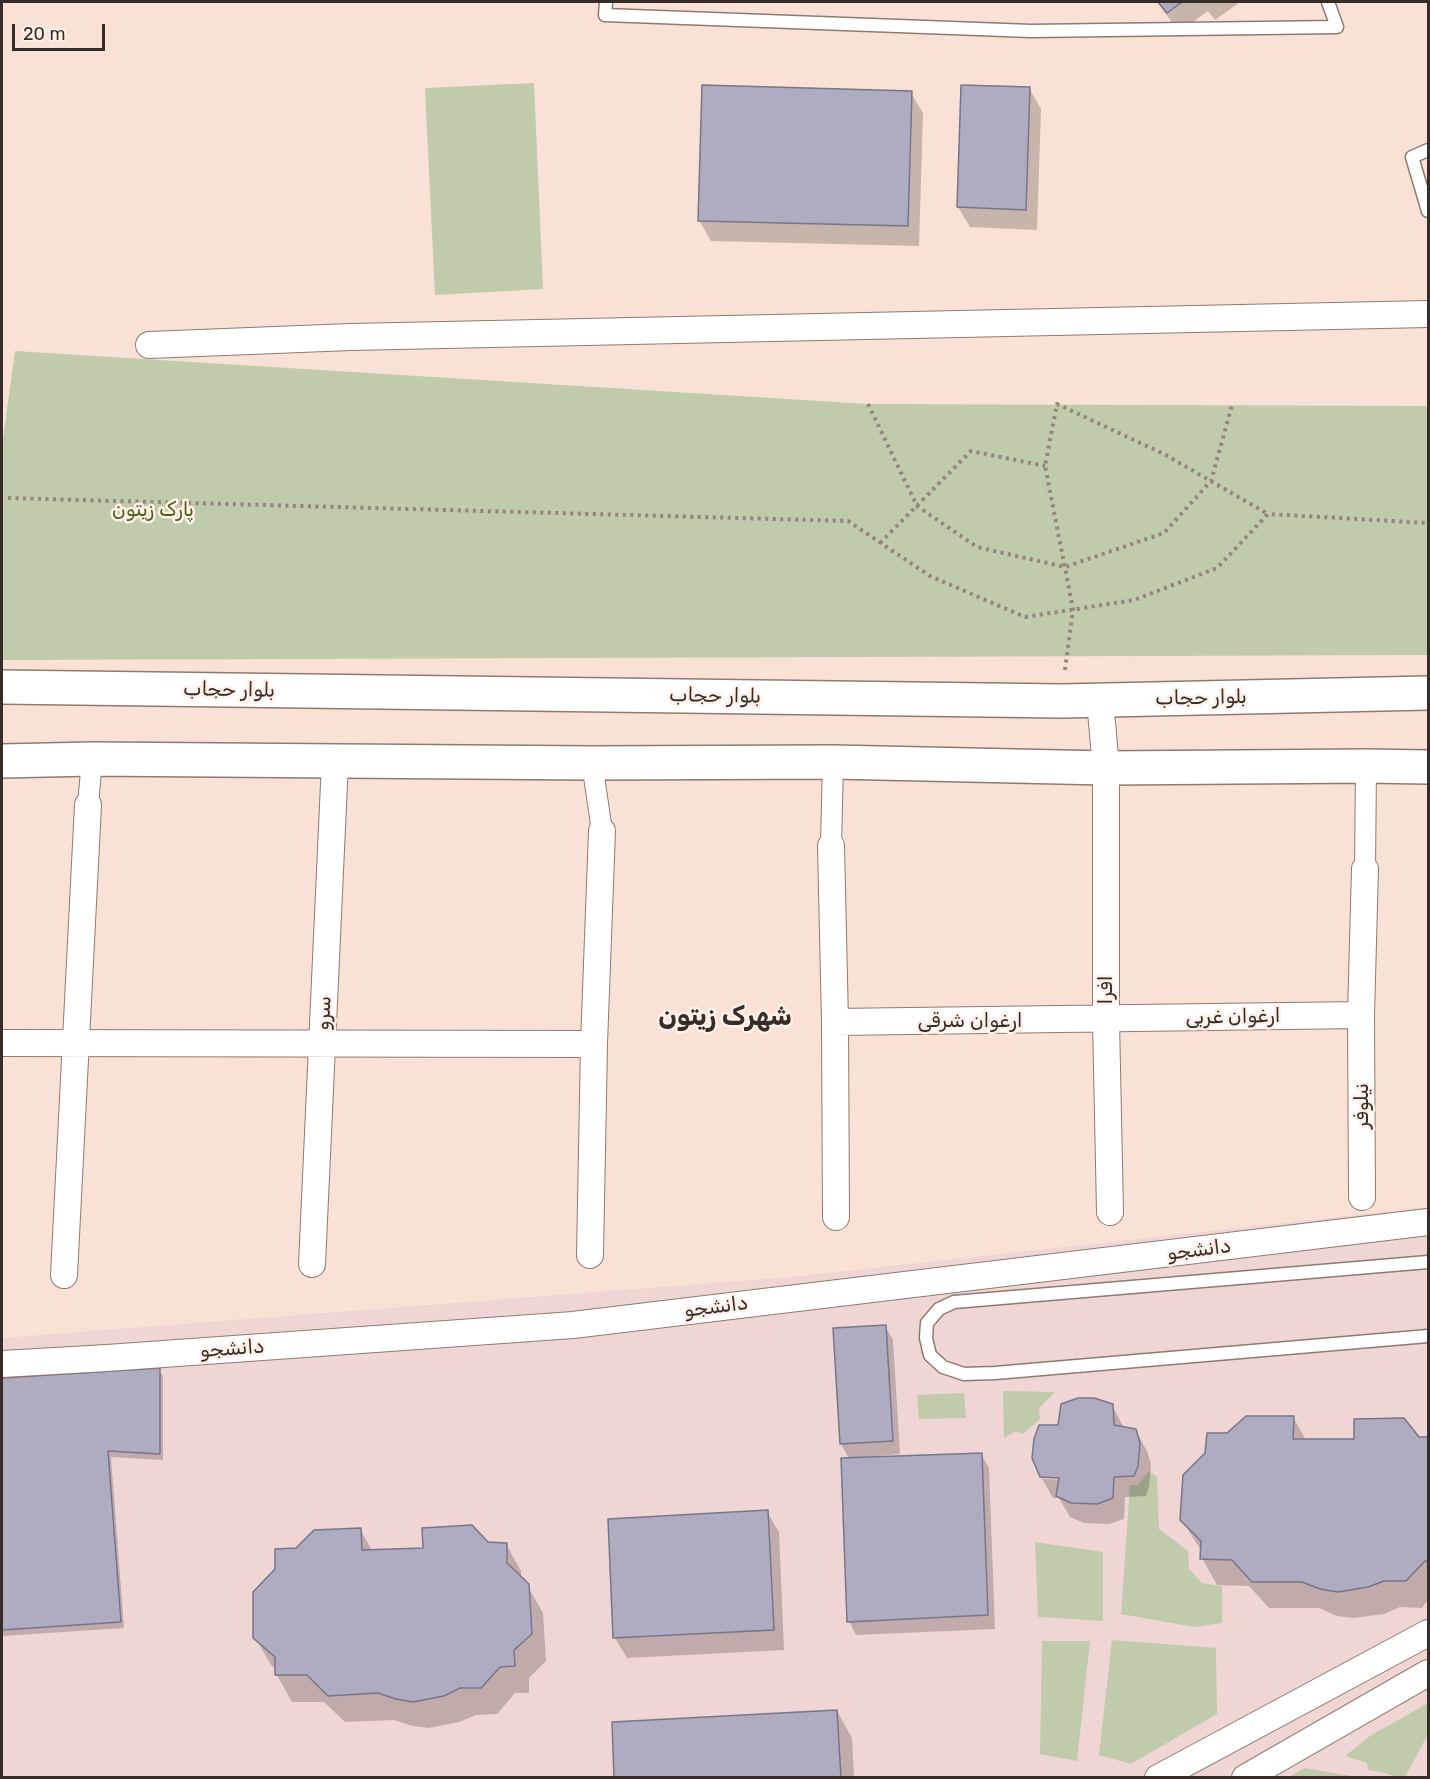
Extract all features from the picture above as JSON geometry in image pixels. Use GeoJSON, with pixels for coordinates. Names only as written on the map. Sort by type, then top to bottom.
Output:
{"type":"FeatureCollection","features":[{"type":"Feature","properties":{"kind":"main road","name":"بلوار حجاب"},"geometry":{"type":"LineString","coordinates":[[2,687],[1062,701],[1428,693]]}},
{"type":"Feature","properties":{"kind":"main road"},"geometry":{"type":"LineString","coordinates":[[2,761],[92,759],[335,762],[833,762],[1106,768],[1428,767]]}},
{"type":"Feature","properties":{"kind":"street"},"geometry":{"type":"LineString","coordinates":[[149,345],[351,337],[1428,314]]}},
{"type":"Feature","properties":{"kind":"street","name":"افرا"},"geometry":{"type":"LineString","coordinates":[[1101,700],[1106,768],[1106,1020],[1110,1212]]}},
{"type":"Feature","properties":{"kind":"street"},"geometry":{"type":"LineString","coordinates":[[64,1275],[92,759]]}},
{"type":"Feature","properties":{"kind":"street","name":"سرو"},"geometry":{"type":"LineString","coordinates":[[312,1264],[335,762]]}},
{"type":"Feature","properties":{"kind":"street"},"geometry":{"type":"LineString","coordinates":[[833,762],[831,846],[836,1217]]}},
{"type":"Feature","properties":{"kind":"street"},"geometry":{"type":"LineString","coordinates":[[590,1255],[594,1044],[602,831],[592,763]]}},
{"type":"Feature","properties":{"kind":"street"},"geometry":{"type":"LineString","coordinates":[[1365,869],[1366,766]]}},
{"type":"Feature","properties":{"kind":"street","name":"نیلوفر"},"geometry":{"type":"LineString","coordinates":[[1362,1197],[1361,1015],[1365,869]]}},
{"type":"Feature","properties":{"kind":"street","name":"ارغوان غربی"},"geometry":{"type":"LineString","coordinates":[[1106,1020],[1361,1015]]}},
{"type":"Feature","properties":{"kind":"street","name":"ارغوان شرقی"},"geometry":{"type":"LineString","coordinates":[[835,1022],[1106,1020]]}},
{"type":"Feature","properties":{"kind":"street"},"geometry":{"type":"LineString","coordinates":[[2,1043],[594,1044]]}},
{"type":"Feature","properties":{"kind":"street","name":"دانشجو"},"geometry":{"type":"LineString","coordinates":[[2,1364],[573,1324],[1428,1222]]}},
{"type":"Feature","properties":{"kind":"street"},"geometry":{"type":"LineString","coordinates":[[1158,1778],[1428,1633]]}},
{"type":"Feature","properties":{"kind":"street"},"geometry":{"type":"LineString","coordinates":[[1245,1778],[1428,1673]]}},
{"type":"Feature","properties":{"kind":"lane"},"geometry":{"type":"LineString","coordinates":[[606,2],[605,15],[1031,32],[1337,27],[1328,2]]}},
{"type":"Feature","properties":{"kind":"lane"},"geometry":{"type":"LineString","coordinates":[[1428,150],[1412,157],[1428,211]]}},
{"type":"Feature","properties":{"kind":"lane"},"geometry":{"type":"LineString","coordinates":[[1428,1262],[954,1302],[939,1309],[927,1323],[926,1338],[930,1355],[943,1367],[964,1374],[1428,1336]]}},
{"type":"Feature","properties":{"kind":"path"},"geometry":{"type":"LineString","coordinates":[[868,404],[917,506],[977,548],[1065,567],[1164,533],[1211,481],[1232,405]]}},
{"type":"Feature","properties":{"kind":"path"},"geometry":{"type":"LineString","coordinates":[[1062,701],[1073,609],[1045,466],[1057,404],[1164,454],[1268,514],[1428,523]]}},
{"type":"Feature","properties":{"kind":"path"},"geometry":{"type":"LineString","coordinates":[[880,543],[971,451],[1045,466]]}},
{"type":"Feature","properties":{"kind":"path"},"geometry":{"type":"LineString","coordinates":[[8,498],[848,521],[930,576],[1025,617],[1134,600],[1217,568],[1268,514]]}},
{"type":"Feature","properties":{"kind":"shaded area"},"geometry":{"type":"Polygon","coordinates":[[[1428,1207],[1428,1777],[2,1777],[2,1338],[791,1277],[1428,1207]]]}},
{"type":"Feature","properties":{"kind":"green space"},"geometry":{"type":"Polygon","coordinates":[[[534,83],[543,289],[435,295],[425,88],[534,83]]]}},
{"type":"Feature","properties":{"kind":"green space","name":"پارک زیتون"},"geometry":{"type":"Polygon","coordinates":[[[15,351],[868,404],[1428,406],[1428,655],[2,660],[2,446],[15,351]]]}},
{"type":"Feature","properties":{"kind":"green space"},"geometry":{"type":"Polygon","coordinates":[[[1003,1391],[1055,1392],[1039,1408],[1040,1419],[1023,1434],[1016,1431],[1004,1438],[1003,1391]]]}},
{"type":"Feature","properties":{"kind":"green space"},"geometry":{"type":"Polygon","coordinates":[[[964,1393],[966,1418],[919,1419],[917,1395],[964,1393]]]}},
{"type":"Feature","properties":{"kind":"green space"},"geometry":{"type":"Polygon","coordinates":[[[1149,1471],[1157,1477],[1159,1529],[1188,1551],[1189,1569],[1202,1583],[1222,1586],[1222,1623],[1194,1627],[1121,1614],[1130,1485],[1138,1485],[1149,1471]]]}},
{"type":"Feature","properties":{"kind":"green space"},"geometry":{"type":"Polygon","coordinates":[[[1035,1542],[1103,1552],[1103,1621],[1038,1617],[1035,1542]]]}},
{"type":"Feature","properties":{"kind":"green space"},"geometry":{"type":"Polygon","coordinates":[[[1112,1640],[1216,1648],[1217,1714],[1131,1764],[1099,1755],[1112,1640]]]}},
{"type":"Feature","properties":{"kind":"green space"},"geometry":{"type":"Polygon","coordinates":[[[1042,1641],[1090,1641],[1077,1761],[1040,1754],[1042,1641]]]}},
{"type":"Feature","properties":{"kind":"green space"},"geometry":{"type":"Polygon","coordinates":[[[1428,1703],[1428,1734],[1405,1777],[1368,1770],[1367,1763],[1345,1756],[1370,1736],[1428,1703]]]}},
{"type":"Feature","properties":{"kind":"green space"},"geometry":{"type":"Polygon","coordinates":[[[1305,1768],[1351,1776],[1289,1777],[1305,1768]]]}},
{"type":"Feature","properties":{"kind":"building"},"geometry":{"type":"Polygon","coordinates":[[[1158,2],[1182,2],[1167,13],[1158,2]]]}},
{"type":"Feature","properties":{"kind":"building"},"geometry":{"type":"Polygon","coordinates":[[[702,85],[912,91],[908,226],[698,221],[702,85]]]}},
{"type":"Feature","properties":{"kind":"building"},"geometry":{"type":"Polygon","coordinates":[[[961,85],[1030,87],[1026,210],[957,207],[961,85]]]}},
{"type":"Feature","properties":{"kind":"building"},"geometry":{"type":"Polygon","coordinates":[[[886,1325],[893,1441],[840,1444],[833,1328],[886,1325]]]}},
{"type":"Feature","properties":{"kind":"building"},"geometry":{"type":"Polygon","coordinates":[[[160,1368],[160,1454],[108,1451],[121,1622],[2,1630],[2,1378],[160,1368]]]}},
{"type":"Feature","properties":{"kind":"building"},"geometry":{"type":"Polygon","coordinates":[[[1078,1398],[1094,1398],[1113,1404],[1114,1425],[1136,1429],[1140,1443],[1138,1466],[1134,1476],[1114,1477],[1113,1498],[1097,1504],[1071,1503],[1056,1496],[1059,1478],[1040,1477],[1032,1458],[1034,1439],[1039,1425],[1058,1425],[1061,1404],[1078,1398]]]}},
{"type":"Feature","properties":{"kind":"building"},"geometry":{"type":"Polygon","coordinates":[[[1246,1416],[1294,1416],[1293,1439],[1354,1439],[1354,1419],[1404,1418],[1419,1437],[1428,1437],[1428,1561],[1425,1561],[1406,1581],[1384,1581],[1368,1587],[1338,1592],[1320,1589],[1302,1582],[1252,1582],[1232,1560],[1200,1559],[1201,1541],[1180,1520],[1183,1475],[1205,1453],[1207,1433],[1227,1433],[1246,1416]]]}},
{"type":"Feature","properties":{"kind":"building"},"geometry":{"type":"Polygon","coordinates":[[[982,1453],[988,1615],[847,1622],[841,1458],[982,1453]]]}},
{"type":"Feature","properties":{"kind":"building"},"geometry":{"type":"Polygon","coordinates":[[[768,1510],[774,1630],[613,1638],[608,1519],[768,1510]]]}},
{"type":"Feature","properties":{"kind":"building"},"geometry":{"type":"Polygon","coordinates":[[[472,1525],[488,1542],[507,1543],[507,1563],[529,1584],[532,1634],[514,1650],[515,1666],[500,1667],[481,1688],[460,1688],[444,1696],[413,1702],[378,1693],[328,1696],[307,1675],[275,1675],[275,1657],[253,1638],[253,1592],[275,1569],[275,1549],[296,1548],[314,1530],[361,1528],[362,1550],[423,1548],[422,1528],[472,1525]]]}},
{"type":"Feature","properties":{"kind":"building"},"geometry":{"type":"Polygon","coordinates":[[[837,1710],[841,1778],[614,1778],[612,1722],[837,1710]]]}},
{"type":"Feature","properties":{"kind":"district","name":"شهرک زیتون"},"geometry":{"type":"Point","coordinates":[725,1017]}}]}
